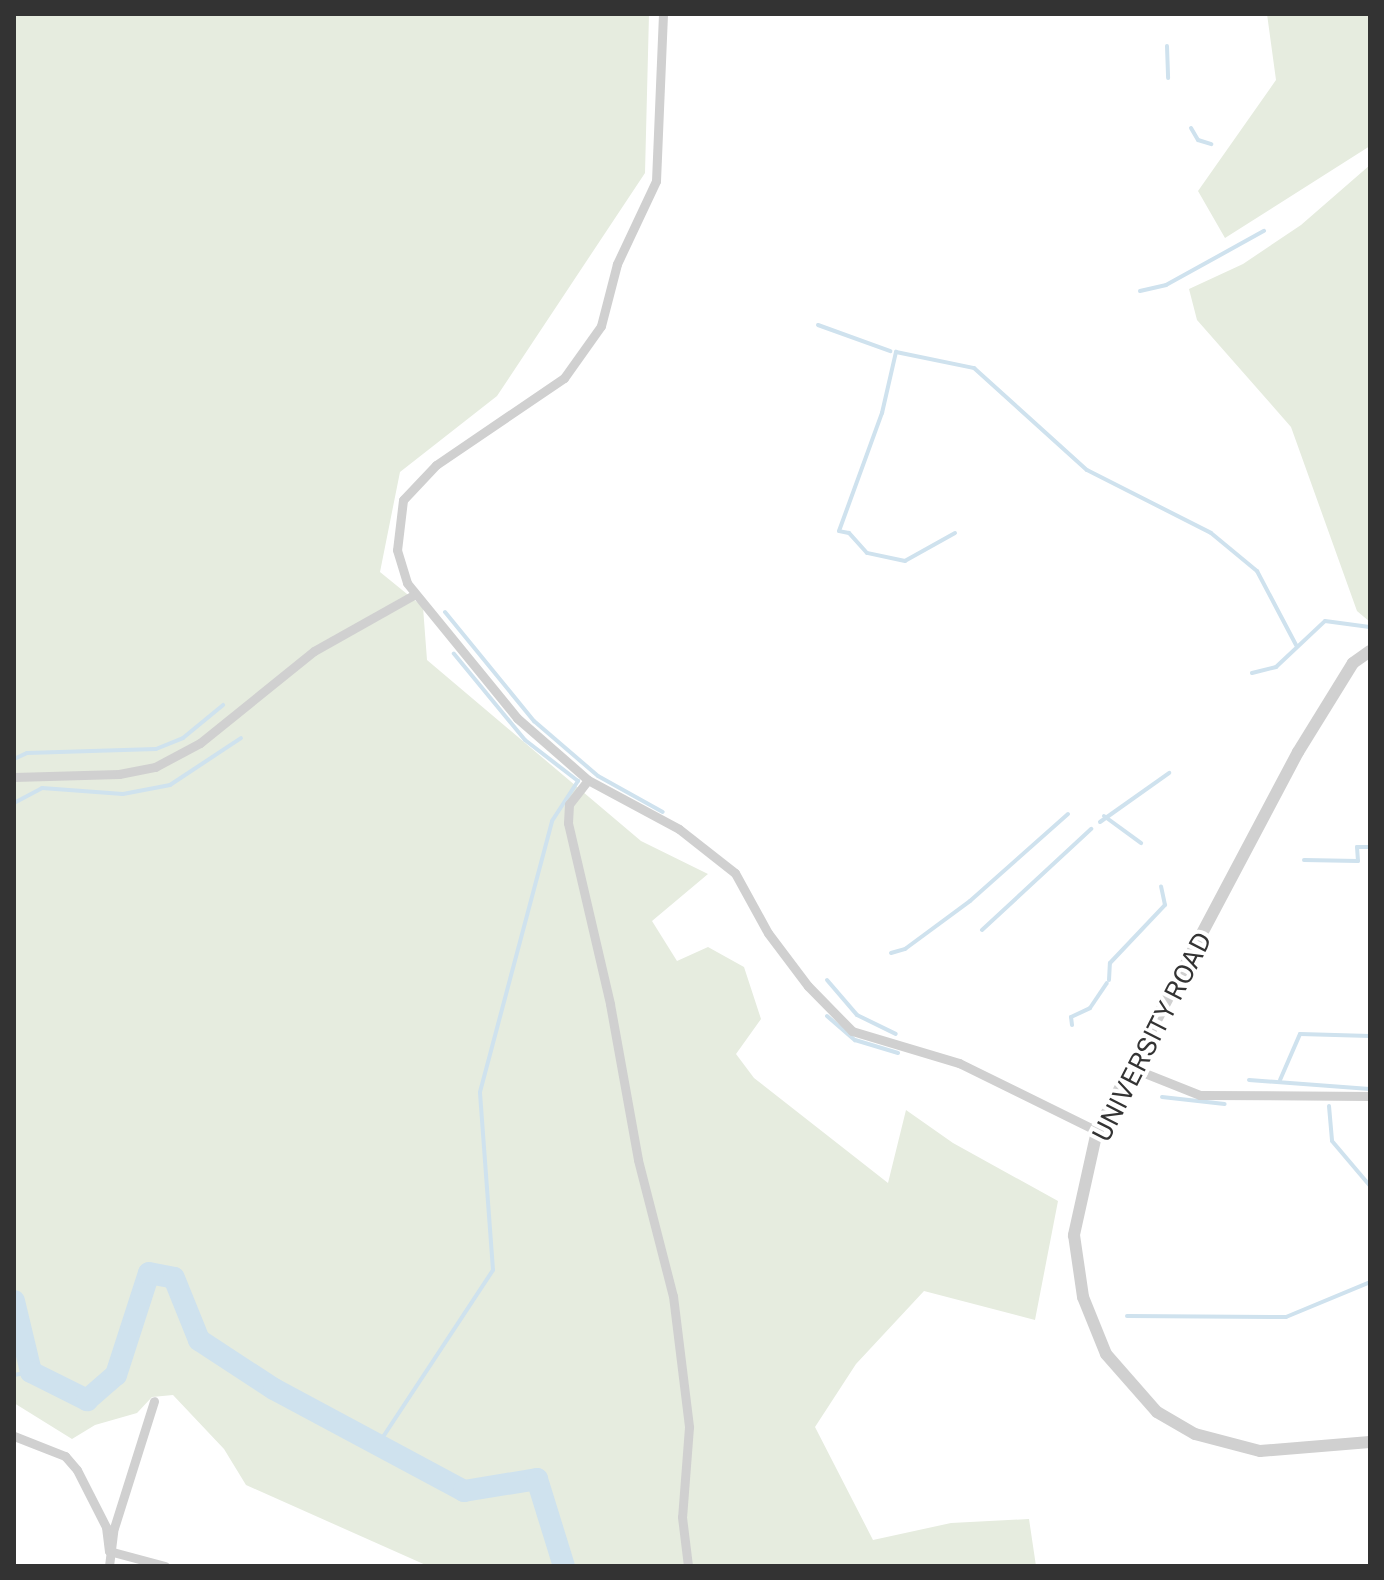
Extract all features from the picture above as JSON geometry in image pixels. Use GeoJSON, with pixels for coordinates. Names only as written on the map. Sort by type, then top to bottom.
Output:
{"type":"FeatureCollection","features":[{"type":"Feature","properties":{"kind":"street"},"geometry":{"type":"LineString","coordinates":[[663,14],[656,181],[617,264],[601,326],[564,378],[436,465],[403,500],[397,550],[412,596],[517,718],[588,780],[679,829],[735,873],[768,933],[808,986],[852,1031],[959,1063],[1097,1131]]}},
{"type":"Feature","properties":{"kind":"street"},"geometry":{"type":"LineString","coordinates":[[14,777],[119,774],[155,767],[200,743],[314,651],[412,596]]}},
{"type":"Feature","properties":{"kind":"street","name":"UNIVERSITY ROAD"},"geometry":{"type":"LineString","coordinates":[[1370,651],[1353,663],[1298,752],[1097,1131],[1074,1235],[1077,1268],[1106,1354],[1157,1412],[1225,1443],[1304,1451],[1370,1442]]}},
{"type":"Feature","properties":{"kind":"street"},"geometry":{"type":"LineString","coordinates":[[588,780],[569,804],[568,823],[612,1015],[638,1160],[673,1296],[689,1427],[682,1517],[688,1566]]}},
{"type":"Feature","properties":{"kind":"street"},"geometry":{"type":"LineString","coordinates":[[1132,1068],[1200,1095],[1370,1096]]}},
{"type":"Feature","properties":{"kind":"street"},"geometry":{"type":"LineString","coordinates":[[109,1551],[154,1401]]}},
{"type":"Feature","properties":{"kind":"street"},"geometry":{"type":"LineString","coordinates":[[14,1436],[65,1456],[77,1470],[106,1527],[109,1566]]}},
{"type":"Feature","properties":{"kind":"street"},"geometry":{"type":"LineString","coordinates":[[109,1551],[165,1566]]}},
{"type":"Feature","properties":{"kind":"shaded area"},"geometry":{"type":"Polygon","coordinates":[[[14,14],[649,14],[645,173],[497,396],[400,472],[380,572],[423,607],[427,660],[641,841],[708,874],[652,921],[677,961],[708,947],[744,967],[761,1019],[736,1054],[754,1078],[888,1183],[906,1110],[953,1143],[1058,1201],[1035,1320],[924,1291],[856,1364],[815,1427],[873,1540],[951,1523],[1029,1519],[1036,1566],[428,1566],[246,1485],[224,1449],[173,1395],[152,1397],[137,1413],[95,1425],[72,1439],[14,1403],[14,14]]]}},
{"type":"Feature","properties":{"kind":"shaded area"},"geometry":{"type":"Polygon","coordinates":[[[1267,14],[1370,14],[1370,146],[1225,238],[1198,191],[1276,80],[1267,14]]]}},
{"type":"Feature","properties":{"kind":"shaded area"},"geometry":{"type":"Polygon","coordinates":[[[1370,165],[1370,622],[1357,611],[1291,427],[1197,320],[1189,289],[1243,264],[1301,225],[1370,165]]]}},
{"type":"Feature","properties":{"kind":"waterway"},"geometry":{"type":"LineString","coordinates":[[1167,46],[1168,78]]}},
{"type":"Feature","properties":{"kind":"waterway"},"geometry":{"type":"LineString","coordinates":[[1191,128],[1198,140],[1211,144]]}},
{"type":"Feature","properties":{"kind":"waterway"},"geometry":{"type":"LineString","coordinates":[[1140,291],[1166,285],[1264,231]]}},
{"type":"Feature","properties":{"kind":"waterway"},"geometry":{"type":"LineString","coordinates":[[818,325],[890,351]]}},
{"type":"Feature","properties":{"kind":"waterway"},"geometry":{"type":"LineString","coordinates":[[955,533],[905,561],[867,553],[849,533],[839,531],[882,413],[896,352],[974,368],[1087,470],[1211,533],[1257,571],[1296,645]]}},
{"type":"Feature","properties":{"kind":"waterway"},"geometry":{"type":"LineString","coordinates":[[445,612],[534,721],[598,776],[663,812]]}},
{"type":"Feature","properties":{"kind":"waterway"},"geometry":{"type":"LineString","coordinates":[[1252,673],[1276,667],[1325,621],[1370,627]]}},
{"type":"Feature","properties":{"kind":"waterway"},"geometry":{"type":"LineString","coordinates":[[379,1443],[493,1270],[480,1092],[552,821],[578,781],[525,740],[454,654]]}},
{"type":"Feature","properties":{"kind":"waterway"},"geometry":{"type":"LineString","coordinates":[[14,759],[27,753],[156,749],[183,738],[223,705]]}},
{"type":"Feature","properties":{"kind":"waterway"},"geometry":{"type":"LineString","coordinates":[[14,803],[42,788],[123,794],[170,785],[241,738]]}},
{"type":"Feature","properties":{"kind":"waterway"},"geometry":{"type":"LineString","coordinates":[[1100,822],[1169,773]]}},
{"type":"Feature","properties":{"kind":"waterway"},"geometry":{"type":"LineString","coordinates":[[891,953],[905,949],[970,901],[1068,814]]}},
{"type":"Feature","properties":{"kind":"waterway"},"geometry":{"type":"LineString","coordinates":[[1104,816],[1141,843]]}},
{"type":"Feature","properties":{"kind":"waterway"},"geometry":{"type":"LineString","coordinates":[[982,930],[1091,829]]}},
{"type":"Feature","properties":{"kind":"waterway"},"geometry":{"type":"LineString","coordinates":[[1304,860],[1358,861],[1357,847],[1370,847]]}},
{"type":"Feature","properties":{"kind":"waterway"},"geometry":{"type":"LineString","coordinates":[[1109,980],[1110,963],[1165,905],[1161,886]]}},
{"type":"Feature","properties":{"kind":"waterway"},"geometry":{"type":"LineString","coordinates":[[827,980],[857,1015],[896,1034]]}},
{"type":"Feature","properties":{"kind":"waterway"},"geometry":{"type":"LineString","coordinates":[[1072,1025],[1071,1017],[1090,1008],[1107,983]]}},
{"type":"Feature","properties":{"kind":"waterway"},"geometry":{"type":"LineString","coordinates":[[827,1016],[855,1040],[898,1053]]}},
{"type":"Feature","properties":{"kind":"waterway"},"geometry":{"type":"LineString","coordinates":[[1280,1080],[1300,1034],[1370,1036]]}},
{"type":"Feature","properties":{"kind":"waterway"},"geometry":{"type":"LineString","coordinates":[[1249,1080],[1370,1089]]}},
{"type":"Feature","properties":{"kind":"waterway"},"geometry":{"type":"LineString","coordinates":[[1162,1097],[1225,1104]]}},
{"type":"Feature","properties":{"kind":"waterway"},"geometry":{"type":"LineString","coordinates":[[1329,1106],[1332,1141],[1370,1186]]}},
{"type":"Feature","properties":{"kind":"waterway"},"geometry":{"type":"LineString","coordinates":[[14,1301],[31,1372],[87,1400],[116,1375],[149,1273],[174,1278],[199,1340],[274,1389],[464,1491],[537,1479],[564,1566]]}},
{"type":"Feature","properties":{"kind":"waterway"},"geometry":{"type":"LineString","coordinates":[[1127,1316],[1286,1317],[1370,1282]]}},
{"type":"Feature","properties":{"kind":"waterway"},"geometry":{"type":"LineString","coordinates":[[14,1375],[31,1372]]}}]}
